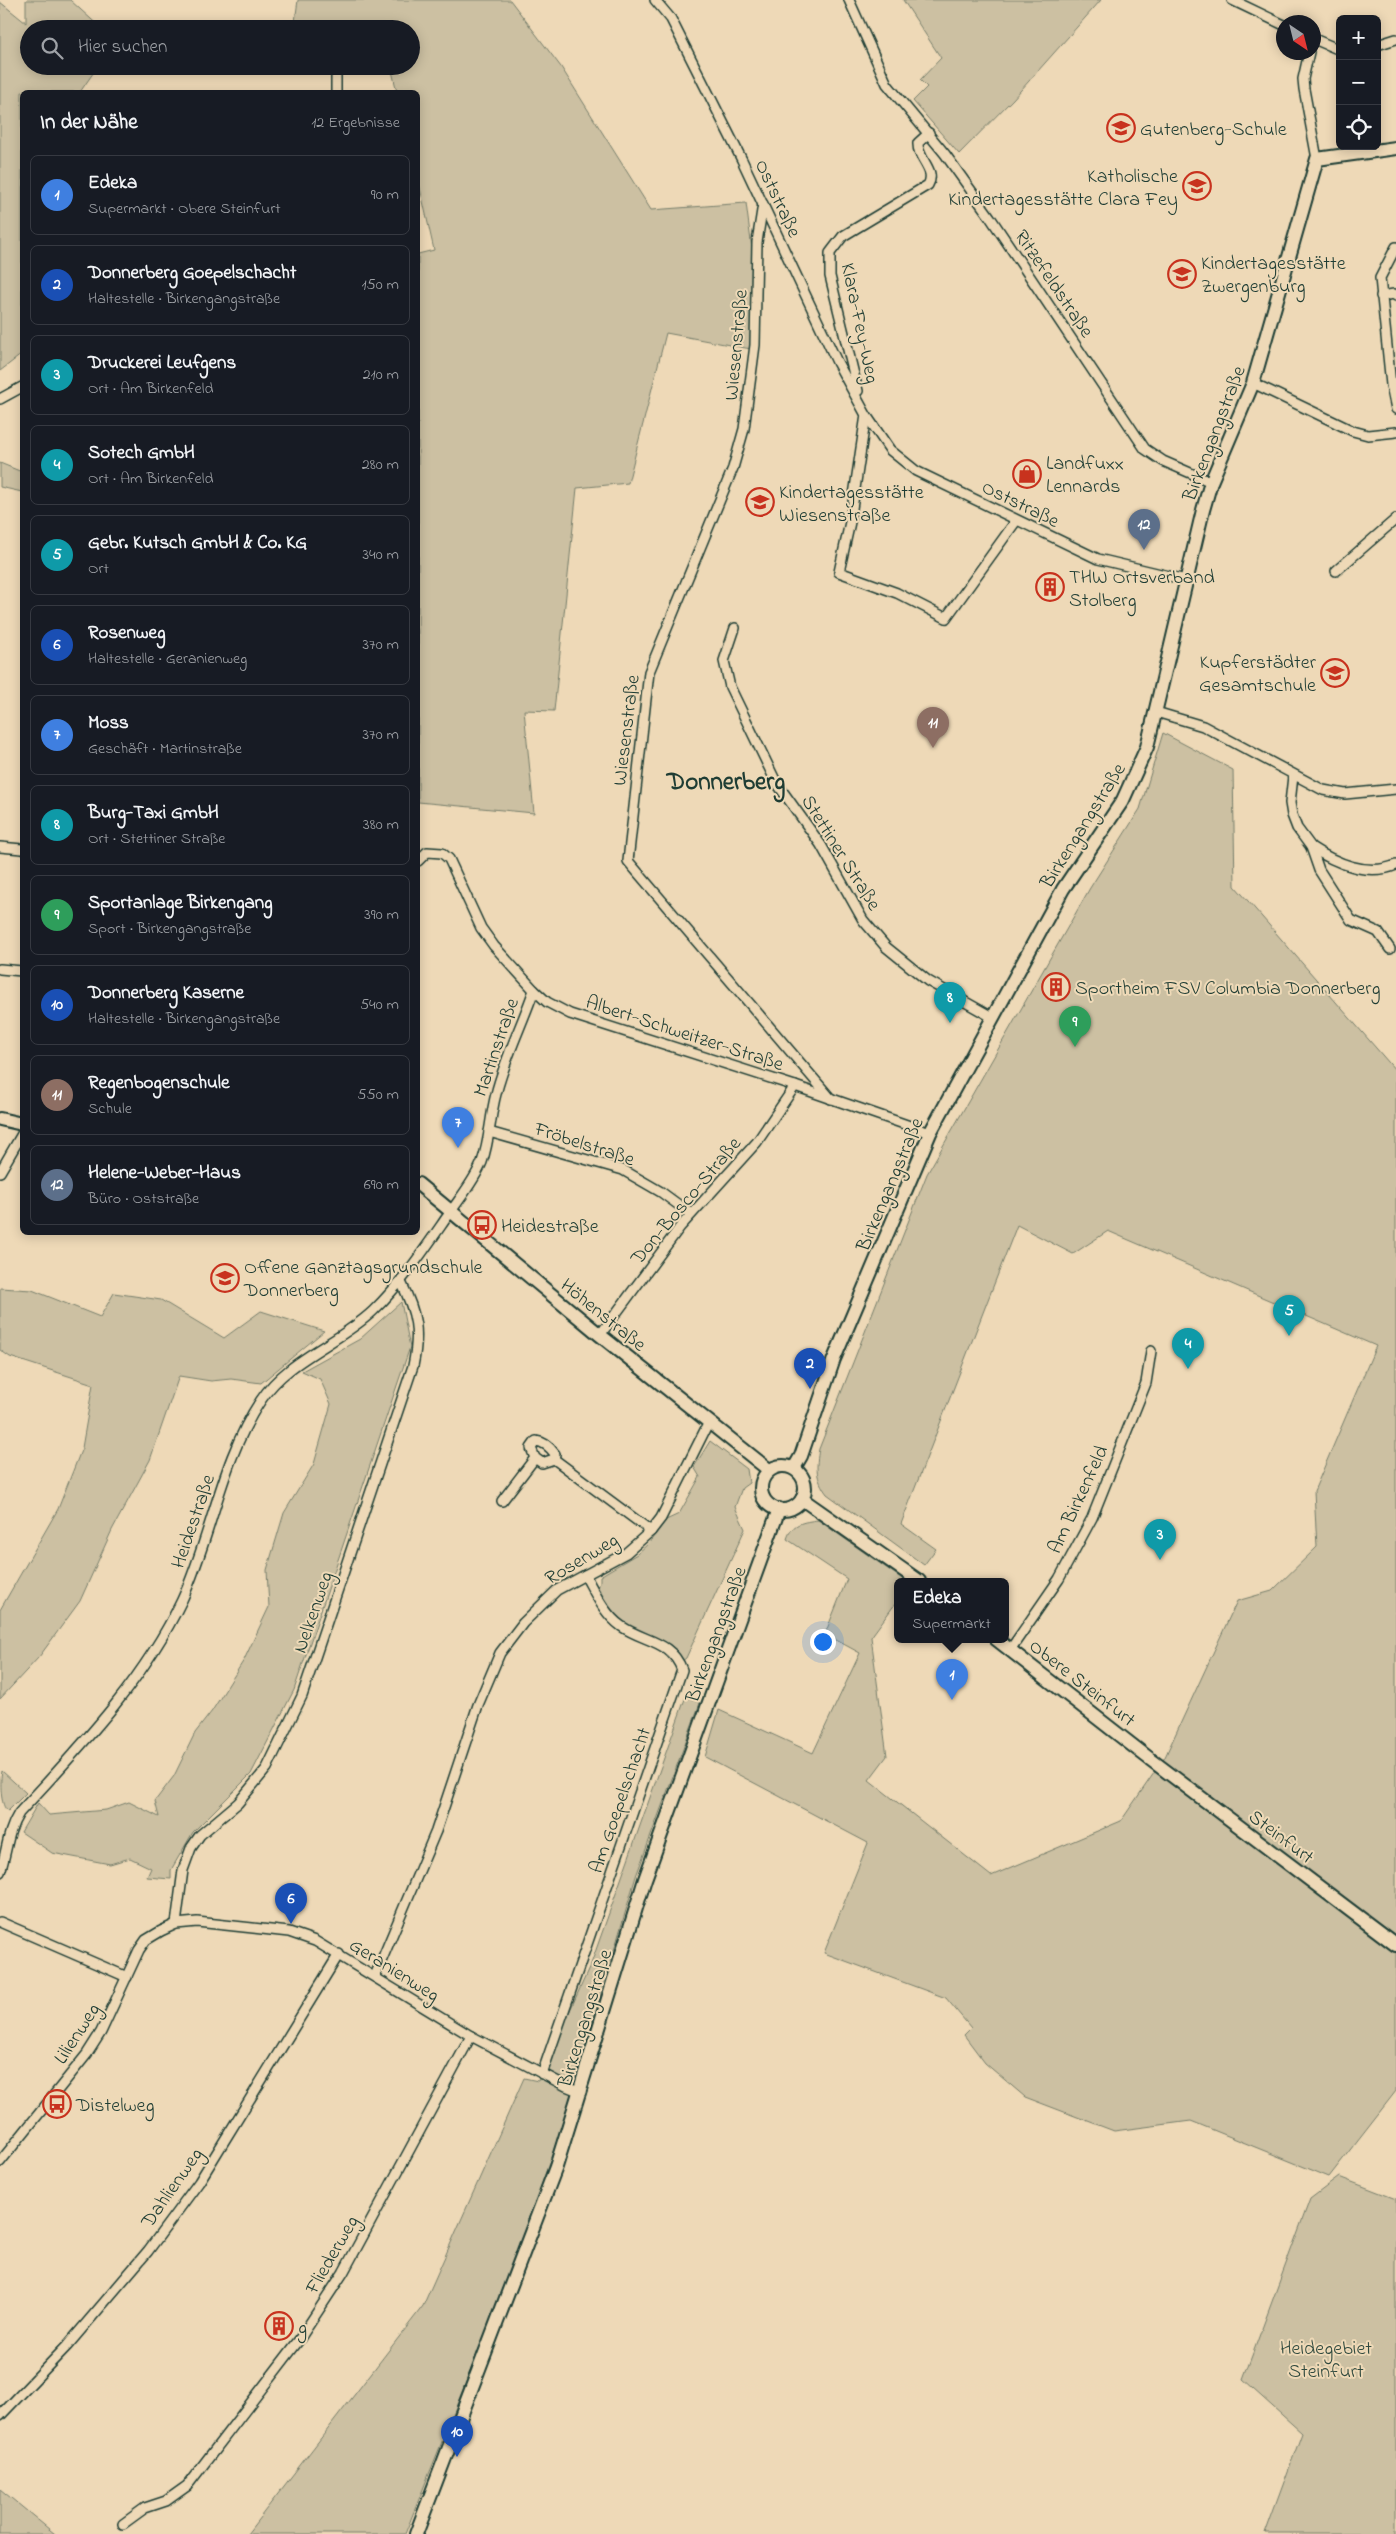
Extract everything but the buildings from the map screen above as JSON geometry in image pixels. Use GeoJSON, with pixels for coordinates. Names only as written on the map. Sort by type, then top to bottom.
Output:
{"type":"FeatureCollection","features":[{"type":"Feature","properties":{"kind":"street","name":"Oststraße"},"geometry":{"type":"LineString","coordinates":[[655,0],[671,19],[763,204],[837,362],[883,442],[916,470],[1098,559],[1186,580]]}},
{"type":"Feature","properties":{"kind":"street"},"geometry":{"type":"LineString","coordinates":[[1232,0],[1276,21]]}},
{"type":"Feature","properties":{"kind":"street","name":"Ritzefeldstraße"},"geometry":{"type":"LineString","coordinates":[[853,2],[887,84],[929,133],[990,217],[1145,449],[1163,461],[1211,482]]}},
{"type":"Feature","properties":{"kind":"street"},"geometry":{"type":"LineString","coordinates":[[1381,44],[1396,40]]}},
{"type":"Feature","properties":{"kind":"street"},"geometry":{"type":"LineString","coordinates":[[1321,42],[1336,48]]}},
{"type":"Feature","properties":{"kind":"street"},"geometry":{"type":"LineString","coordinates":[[1307,60],[1303,79],[1304,89],[1317,159],[1396,148]]}},
{"type":"Feature","properties":{"kind":"street"},"geometry":{"type":"LineString","coordinates":[[336,77],[336,90]]}},
{"type":"Feature","properties":{"kind":"street","name":"Klara-Fey-Weg"},"geometry":{"type":"LineString","coordinates":[[861,404],[830,276],[830,253],[843,236],[928,186],[931,180],[931,173],[917,150],[918,143],[929,133]]}},
{"type":"Feature","properties":{"kind":"street","name":"Birkengangstraße"},"geometry":{"type":"LineString","coordinates":[[794,1468],[801,1456],[834,1359],[930,1133],[1063,889],[1124,800],[1148,747],[1186,580],[1211,482],[1254,383],[1317,159]]}},
{"type":"Feature","properties":{"kind":"street","name":"Wiesenstraße"},"geometry":{"type":"LineString","coordinates":[[763,204],[757,242],[755,345],[743,436],[733,468],[649,672],[628,861],[831,1099]]}},
{"type":"Feature","properties":{"kind":"street"},"geometry":{"type":"LineString","coordinates":[[1396,247],[1380,278],[1391,385],[1396,409]]}},
{"type":"Feature","properties":{"kind":"street"},"geometry":{"type":"LineString","coordinates":[[1381,296],[1394,294],[1396,296]]}},
{"type":"Feature","properties":{"kind":"street"},"geometry":{"type":"LineString","coordinates":[[1254,383],[1353,431],[1368,435],[1396,432]]}},
{"type":"Feature","properties":{"kind":"street"},"geometry":{"type":"LineString","coordinates":[[0,399],[20,388]]}},
{"type":"Feature","properties":{"kind":"street"},"geometry":{"type":"LineString","coordinates":[[866,415],[850,522],[839,572],[897,593],[946,618],[1016,520]]}},
{"type":"Feature","properties":{"kind":"street"},"geometry":{"type":"LineString","coordinates":[[1336,571],[1396,519]]}},
{"type":"Feature","properties":{"kind":"street","name":"Stettiner Straße"},"geometry":{"type":"LineString","coordinates":[[735,628],[724,661],[730,687],[776,782],[821,845],[863,920],[886,947],[922,976],[992,1017]]}},
{"type":"Feature","properties":{"kind":"street"},"geometry":{"type":"LineString","coordinates":[[1156,712],[1203,726],[1293,776],[1323,790],[1345,794],[1396,789]]}},
{"type":"Feature","properties":{"kind":"street"},"geometry":{"type":"LineString","coordinates":[[1293,776],[1290,803],[1292,815],[1297,828],[1311,847],[1319,870],[1351,920],[1378,932],[1390,949]]}},
{"type":"Feature","properties":{"kind":"street"},"geometry":{"type":"LineString","coordinates":[[0,847],[20,850]]}},
{"type":"Feature","properties":{"kind":"street"},"geometry":{"type":"LineString","coordinates":[[1311,847],[1324,856],[1352,866],[1385,870],[1396,865]]}},
{"type":"Feature","properties":{"kind":"street","name":"Martinstraße"},"geometry":{"type":"LineString","coordinates":[[420,859],[426,852],[434,852],[442,853],[449,859],[481,928],[494,946],[534,990],[496,1091],[487,1148],[479,1168],[451,1211]]}},
{"type":"Feature","properties":{"kind":"street"},"geometry":{"type":"LineString","coordinates":[[0,969],[20,971]]}},
{"type":"Feature","properties":{"kind":"street","name":"Albert-Schweitzer-Straße"},"geometry":{"type":"LineString","coordinates":[[534,990],[547,1002],[570,1014],[831,1099]]}},
{"type":"Feature","properties":{"kind":"street","name":"Don-Bosco-Straße"},"geometry":{"type":"LineString","coordinates":[[600,1335],[691,1214],[756,1142],[795,1086]]}},
{"type":"Feature","properties":{"kind":"street"},"geometry":{"type":"LineString","coordinates":[[831,1099],[930,1133]]}},
{"type":"Feature","properties":{"kind":"street"},"geometry":{"type":"LineString","coordinates":[[0,1119],[20,1124]]}},
{"type":"Feature","properties":{"kind":"street","name":"Fröbelstraße"},"geometry":{"type":"LineString","coordinates":[[489,1132],[623,1170],[661,1192],[691,1214]]}},
{"type":"Feature","properties":{"kind":"street"},"geometry":{"type":"LineString","coordinates":[[0,1172],[20,1137]]}},
{"type":"Feature","properties":{"kind":"street","name":"Höhenstraße"},"geometry":{"type":"LineString","coordinates":[[420,1186],[600,1335],[769,1470]]}},
{"type":"Feature","properties":{"kind":"street","name":"Heidestraße"},"geometry":{"type":"LineString","coordinates":[[0,1872],[5,1858],[4,1832],[114,1707],[143,1668],[166,1631],[196,1566],[232,1457],[247,1422],[262,1398],[280,1376],[357,1325],[401,1282],[451,1211]]}},
{"type":"Feature","properties":{"kind":"street","name":"Nelkenweg"},"geometry":{"type":"LineString","coordinates":[[176,1924],[183,1870],[190,1848],[200,1835],[238,1803],[267,1768],[302,1696],[413,1366],[418,1338],[415,1314],[401,1282]]}},
{"type":"Feature","properties":{"kind":"street","name":"Am Birkenfeld"},"geometry":{"type":"LineString","coordinates":[[1010,1650],[1059,1579],[1092,1518],[1146,1383],[1151,1351]]}},
{"type":"Feature","properties":{"kind":"street","name":"Rosenweg"},"geometry":{"type":"LineString","coordinates":[[374,1976],[436,1830],[478,1705],[500,1653],[542,1604],[557,1590],[626,1553],[651,1531],[661,1518],[709,1422]]}},
{"type":"Feature","properties":{"kind":"street"},"geometry":{"type":"LineString","coordinates":[[554,1459],[542,1463],[535,1458],[532,1444],[541,1442],[551,1448],[554,1459],[651,1531]]}},
{"type":"Feature","properties":{"kind":"street"},"geometry":{"type":"LineString","coordinates":[[502,1501],[535,1458]]}},
{"type":"Feature","properties":{"kind":"street"},"geometry":{"type":"LineString","coordinates":[[781,1466],[794,1468],[801,1475],[805,1484],[802,1499],[792,1508],[779,1509],[771,1506],[762,1493],[761,1485],[769,1470],[781,1466]]}},
{"type":"Feature","properties":{"kind":"street"},"geometry":{"type":"LineString","coordinates":[[802,1499],[915,1578]]}},
{"type":"Feature","properties":{"kind":"street","name":"Birkengangstraße"},"geometry":{"type":"LineString","coordinates":[[416,2534],[509,2296],[581,2092],[645,1879],[779,1509]]}},
{"type":"Feature","properties":{"kind":"street","name":"Am Goepelschacht"},"geometry":{"type":"LineString","coordinates":[[542,2074],[682,1670],[679,1662],[669,1649],[621,1626],[611,1617],[585,1575]]}},
{"type":"Feature","properties":{"kind":"street","name":"Obere Steinfurt"},"geometry":{"type":"LineString","coordinates":[[1001,1643],[1146,1756]]}},
{"type":"Feature","properties":{"kind":"street","name":"Steinfurt"},"geometry":{"type":"LineString","coordinates":[[1146,1756],[1396,1945]]}},
{"type":"Feature","properties":{"kind":"street"},"geometry":{"type":"LineString","coordinates":[[0,1922],[127,1977]]}},
{"type":"Feature","properties":{"kind":"street","name":"Geranienweg"},"geometry":{"type":"LineString","coordinates":[[176,1924],[197,1922],[289,1932],[315,1941],[471,2036],[542,2074],[581,2092]]}},
{"type":"Feature","properties":{"kind":"street","name":"Lilienweg"},"geometry":{"type":"LineString","coordinates":[[0,2162],[87,2054],[101,2032],[139,1950],[146,1940],[176,1924]]}},
{"type":"Feature","properties":{"kind":"street","name":"Dahlienweg"},"geometry":{"type":"LineString","coordinates":[[0,2416],[67,2346],[148,2251],[188,2197],[339,1954]]}},
{"type":"Feature","properties":{"kind":"street","name":"Fliederweg"},"geometry":{"type":"LineString","coordinates":[[123,2524],[145,2508],[166,2501],[188,2486],[298,2340],[342,2273],[471,2036]]}},
{"type":"Feature","properties":{"kind":"green space"},"geometry":{"type":"Polygon","coordinates":[[[26,0],[70,0],[92,20],[26,20],[26,0]]]}},
{"type":"Feature","properties":{"kind":"green space"},"geometry":{"type":"Polygon","coordinates":[[[298,0],[510,0],[561,67],[651,210],[746,203],[755,272],[751,349],[666,333],[628,483],[577,488],[554,711],[524,710],[534,813],[420,802],[420,254],[434,250],[420,188],[420,90],[397,90],[393,75],[420,75],[420,20],[295,20],[298,0]]]}},
{"type":"Feature","properties":{"kind":"green space"},"geometry":{"type":"Polygon","coordinates":[[[903,0],[1101,0],[1013,99],[959,154],[913,101],[927,87],[920,80],[941,58],[903,0]]]}},
{"type":"Feature","properties":{"kind":"green space"},"geometry":{"type":"Polygon","coordinates":[[[0,2],[22,20],[20,20],[20,75],[92,75],[81,90],[20,90],[20,356],[0,371],[0,2]]]}},
{"type":"Feature","properties":{"kind":"green space"},"geometry":{"type":"Polygon","coordinates":[[[0,463],[20,471],[20,492],[0,487],[0,463]]]}},
{"type":"Feature","properties":{"kind":"green space"},"geometry":{"type":"Polygon","coordinates":[[[1163,733],[1233,770],[1235,886],[1396,1071],[1396,2091],[1329,2177],[1191,2121],[1114,2131],[1025,2097],[985,2063],[964,2035],[971,2028],[946,1998],[824,1953],[868,1843],[705,1757],[719,1710],[813,1753],[860,1653],[825,1634],[847,1579],[787,1539],[795,1526],[818,1520],[901,1578],[894,1578],[894,1605],[871,1637],[887,1756],[869,1780],[991,1876],[1121,1821],[1165,1757],[1237,1601],[1272,1591],[1317,1547],[1314,1491],[1376,1346],[1108,1231],[1073,1254],[1017,1225],[901,1524],[936,1549],[924,1565],[827,1494],[818,1477],[817,1461],[819,1449],[927,1174],[1090,888],[1140,809],[1163,733]]]}},
{"type":"Feature","properties":{"kind":"green space"},"geometry":{"type":"Polygon","coordinates":[[[0,1288],[32,1290],[100,1317],[114,1293],[161,1300],[224,1338],[261,1311],[324,1331],[261,1383],[231,1379],[211,1381],[179,1376],[150,1460],[112,1530],[80,1601],[39,1657],[0,1699],[0,1610],[58,1509],[82,1448],[93,1384],[10,1357],[0,1350],[0,1288]]]}},
{"type":"Feature","properties":{"kind":"green space"},"geometry":{"type":"Polygon","coordinates":[[[401,1302],[410,1347],[294,1690],[251,1774],[193,1832],[171,1870],[171,1879],[147,1877],[151,1868],[130,1858],[110,1864],[52,1853],[21,1832],[38,1803],[49,1815],[106,1810],[129,1802],[159,1817],[155,1801],[174,1776],[195,1733],[212,1711],[244,1660],[269,1607],[267,1570],[284,1513],[314,1464],[331,1404],[320,1379],[302,1371],[360,1339],[401,1302]]]}},
{"type":"Feature","properties":{"kind":"green space"},"geometry":{"type":"Polygon","coordinates":[[[710,1441],[747,1469],[749,1483],[742,1488],[735,1507],[745,1529],[686,1658],[682,1661],[670,1648],[628,1626],[617,1618],[606,1606],[595,1587],[600,1584],[600,1576],[637,1554],[649,1543],[666,1520],[679,1514],[700,1477],[694,1467],[710,1441]]]}},
{"type":"Feature","properties":{"kind":"green space"},"geometry":{"type":"Polygon","coordinates":[[[686,1696],[700,1703],[636,1876],[564,2120],[518,2252],[405,2534],[247,2534],[423,2306],[524,2078],[538,2081],[591,1964],[686,1696]]]}},
{"type":"Feature","properties":{"kind":"green space"},"geometry":{"type":"Polygon","coordinates":[[[2,1771],[26,1793],[8,1811],[5,1809],[2,1799],[2,1771]]]}},
{"type":"Feature","properties":{"kind":"green space","name":"Heidegebiet Steinfurt"},"geometry":{"type":"Polygon","coordinates":[[[1339,2177],[1396,2199],[1396,2534],[1265,2534],[1302,2433],[1243,2380],[1310,2199],[1339,2177]]]}},
{"type":"Feature","properties":{"kind":"green space"},"geometry":{"type":"Polygon","coordinates":[[[0,2489],[55,2534],[0,2534],[0,2489]]]}},
{"type":"Feature","properties":{"kind":"place","name":"Gutenberg-Schule"},"geometry":{"type":"Point","coordinates":[1121,128]}},
{"type":"Feature","properties":{"kind":"place","name":"Katholische Kindertagesstätte Clara Fey"},"geometry":{"type":"Point","coordinates":[1197,186]}},
{"type":"Feature","properties":{"kind":"place","name":"Kindertagesstätte Zwergenburg"},"geometry":{"type":"Point","coordinates":[1182,274]}},
{"type":"Feature","properties":{"kind":"place","name":"Landfuxx Lennards"},"geometry":{"type":"Point","coordinates":[1027,474]}},
{"type":"Feature","properties":{"kind":"place","name":"Kindertagesstätte Wiesenstraße"},"geometry":{"type":"Point","coordinates":[760,502]}},
{"type":"Feature","properties":{"kind":"place","name":"Helene-Weber-Haus"},"geometry":{"type":"Point","coordinates":[1144,550]}},
{"type":"Feature","properties":{"kind":"place","name":"THW Ortsverband Stolberg"},"geometry":{"type":"Point","coordinates":[1050,587]}},
{"type":"Feature","properties":{"kind":"place","name":"Kupferstädter Gesamtschule"},"geometry":{"type":"Point","coordinates":[1335,673]}},
{"type":"Feature","properties":{"kind":"place","name":"Regenbogenschule"},"geometry":{"type":"Point","coordinates":[933,748]}},
{"type":"Feature","properties":{"kind":"place","name":"Sportheim FSV Columbia Donnerberg"},"geometry":{"type":"Point","coordinates":[1056,987]}},
{"type":"Feature","properties":{"kind":"place","name":"Burg-Taxi GmbH"},"geometry":{"type":"Point","coordinates":[950,1023]}},
{"type":"Feature","properties":{"kind":"place","name":"Sportanlage Birkengang"},"geometry":{"type":"Point","coordinates":[1075,1047]}},
{"type":"Feature","properties":{"kind":"place","name":"Moss"},"geometry":{"type":"Point","coordinates":[458,1148]}},
{"type":"Feature","properties":{"kind":"place","name":"Heidestraße"},"geometry":{"type":"Point","coordinates":[482,1225]}},
{"type":"Feature","properties":{"kind":"place","name":"Offene Ganztagsgrundschule Donnerberg"},"geometry":{"type":"Point","coordinates":[225,1278]}},
{"type":"Feature","properties":{"kind":"place","name":"Gebr. Kutsch GmbH & Co. KG"},"geometry":{"type":"Point","coordinates":[1289,1336]}},
{"type":"Feature","properties":{"kind":"place","name":"Sotech GmbH"},"geometry":{"type":"Point","coordinates":[1188,1369]}},
{"type":"Feature","properties":{"kind":"place","name":"Donnerberg Goepelschacht"},"geometry":{"type":"Point","coordinates":[810,1389]}},
{"type":"Feature","properties":{"kind":"place","name":"Druckerei Leufgens"},"geometry":{"type":"Point","coordinates":[1160,1560]}},
{"type":"Feature","properties":{"kind":"place","name":"Edeka"},"geometry":{"type":"Point","coordinates":[952,1700]}},
{"type":"Feature","properties":{"kind":"place","name":"Rosenweg"},"geometry":{"type":"Point","coordinates":[291,1924]}},
{"type":"Feature","properties":{"kind":"place","name":"Distelweg"},"geometry":{"type":"Point","coordinates":[57,2104]}},
{"type":"Feature","properties":{"kind":"place","name":"g"},"geometry":{"type":"Point","coordinates":[279,2326]}},
{"type":"Feature","properties":{"kind":"place","name":"Donnerberg Kaserne"},"geometry":{"type":"Point","coordinates":[457,2457]}},
{"type":"Feature","properties":{"kind":"district","name":"Donnerberg"},"geometry":{"type":"Point","coordinates":[726,780]}}]}
